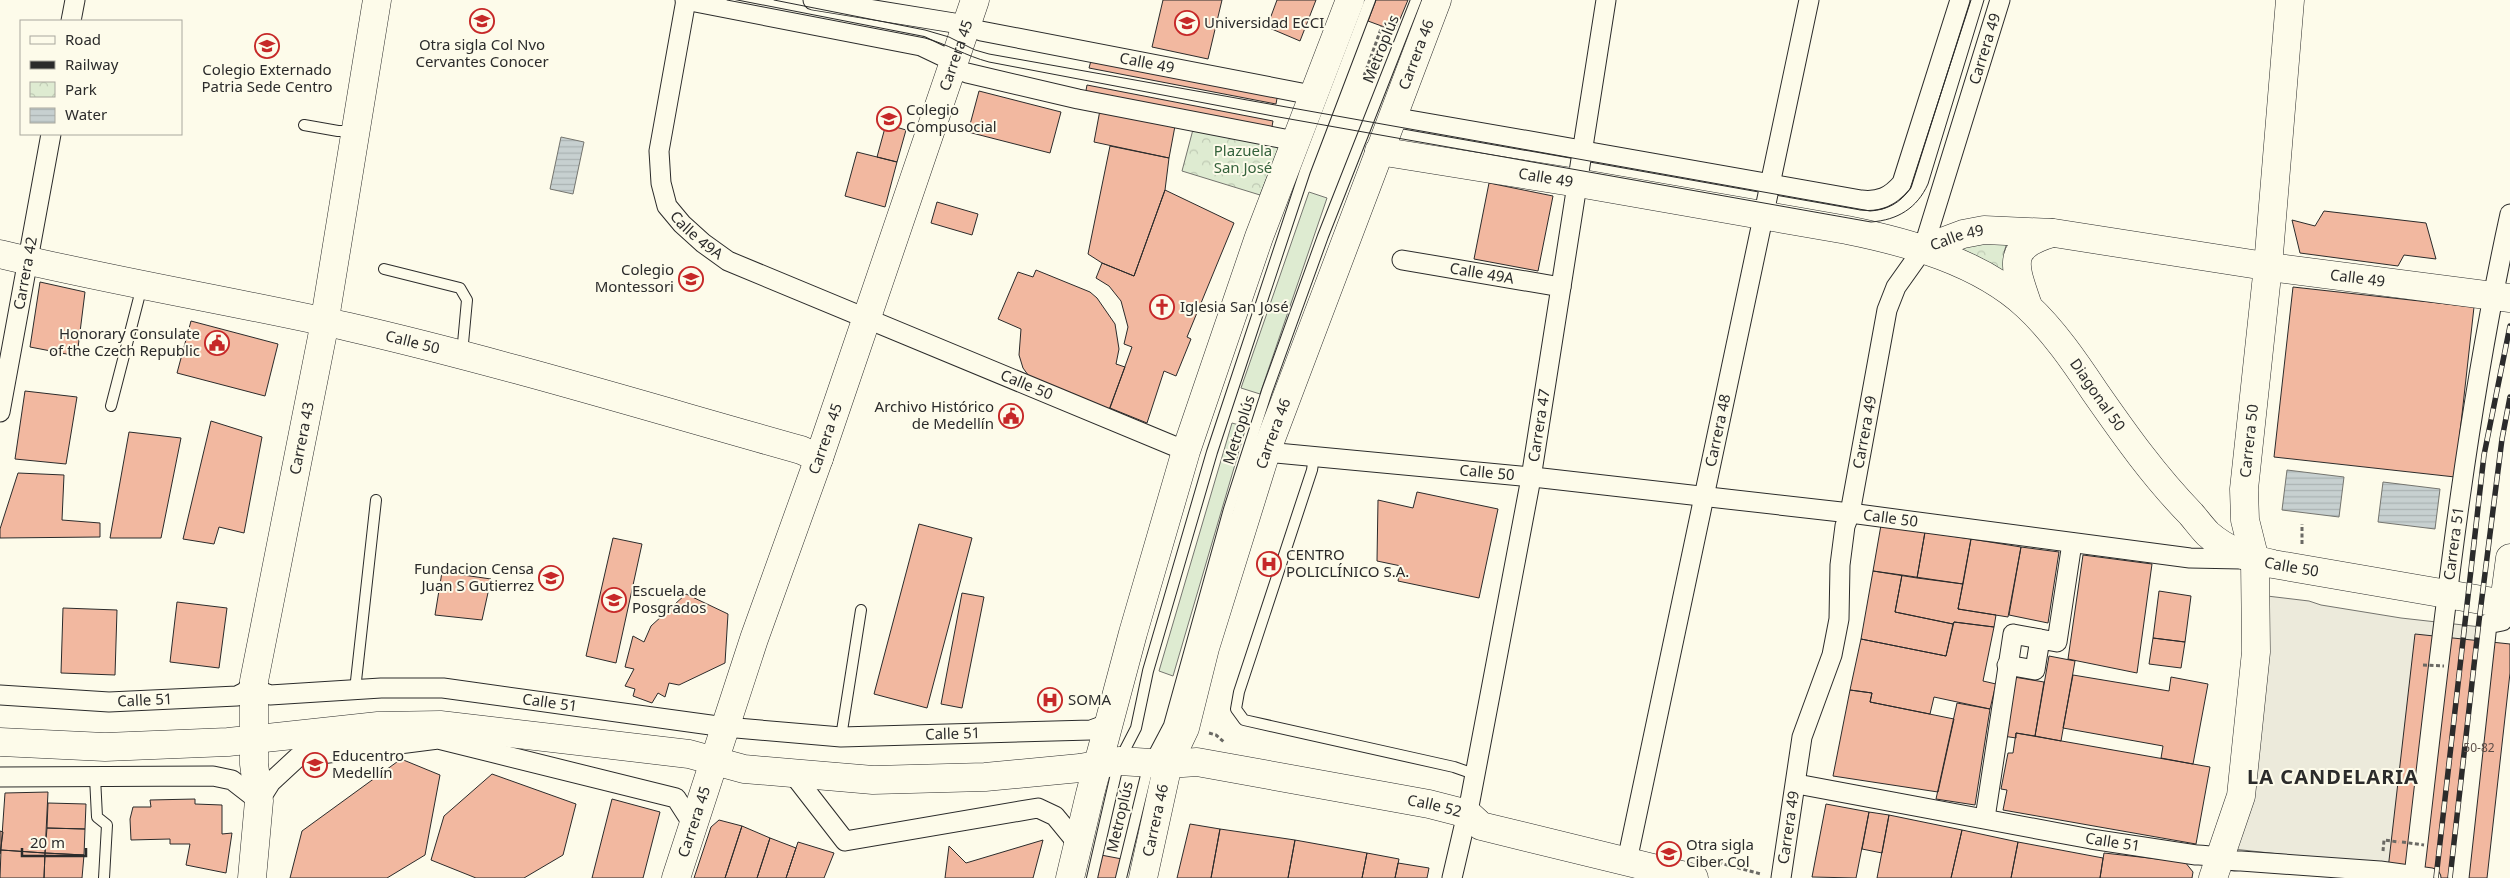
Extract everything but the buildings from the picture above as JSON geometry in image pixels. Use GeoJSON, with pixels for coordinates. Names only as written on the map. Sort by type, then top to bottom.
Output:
{"type":"FeatureCollection","features":[{"type":"Feature","properties":{"kind":"main road","name":"Carrera 43"},"geometry":{"type":"LineString","coordinates":[[252,878],[259,802],[254,738],[254,681],[324,322],[377,0]]}},
{"type":"Feature","properties":{"kind":"main road","name":"Carrera 45"},"geometry":{"type":"LineString","coordinates":[[676,878],[754,640],[867,319],[975,0]]}},
{"type":"Feature","properties":{"kind":"main road"},"geometry":{"type":"LineString","coordinates":[[1070,878],[1078,844],[1109,762],[1110,723],[1143,595],[1186,451],[1259,236],[1350,0]]}},
{"type":"Feature","properties":{"kind":"main road","name":"Carrera 46"},"geometry":{"type":"LineString","coordinates":[[1143,878],[1158,763],[1185,728],[1205,648],[1266,452],[1437,0]]}},
{"type":"Feature","properties":{"kind":"main road","name":"Carrera 50"},"geometry":{"type":"LineString","coordinates":[[2215,868],[2241,796],[2256,652],[2255,560],[2246,520],[2244,489],[2268,266],[2290,0]]}},
{"type":"Feature","properties":{"kind":"main road","name":"Calle 49"},"geometry":{"type":"LineString","coordinates":[[1379,151],[1578,182],[1763,215],[1873,235],[1923,249],[1948,238],[1984,230],[2054,233],[2268,266],[2501,297]]}},
{"type":"Feature","properties":{"kind":"main road"},"geometry":{"type":"LineString","coordinates":[[2028,306],[2018,275],[2018,257],[2021,250],[2029,242],[2054,233]]}},
{"type":"Feature","properties":{"kind":"main road","name":"Diagonal 50"},"geometry":{"type":"LineString","coordinates":[[1923,249],[1994,282],[2028,306],[2068,354],[2142,460],[2161,483],[2207,533],[2228,547],[2255,560]]}},
{"type":"Feature","properties":{"kind":"main road","name":"Calle 50"},"geometry":{"type":"LineString","coordinates":[[0,254],[142,286],[324,322],[462,355],[801,450],[819,458]]}},
{"type":"Feature","properties":{"kind":"main road"},"geometry":{"type":"LineString","coordinates":[[2507,604],[2510,558]]}},
{"type":"Feature","properties":{"kind":"main road","name":"Calle 50"},"geometry":{"type":"LineString","coordinates":[[2255,560],[2507,604]]}},
{"type":"Feature","properties":{"kind":"main road"},"geometry":{"type":"LineString","coordinates":[[0,742],[105,747],[228,742],[378,726],[440,726],[689,754],[744,769],[874,780],[929,779],[1046,771],[1080,768],[1109,762],[1158,763]]}},
{"type":"Feature","properties":{"kind":"main road","name":"Calle 52"},"geometry":{"type":"LineString","coordinates":[[1158,763],[1197,762],[1236,768],[1468,814],[1480,826],[1694,878]]}},
{"type":"Feature","properties":{"kind":"street"},"geometry":{"type":"LineString","coordinates":[[72,20],[75,0]]}},
{"type":"Feature","properties":{"kind":"street"},"geometry":{"type":"LineString","coordinates":[[686,0],[921,46],[942,56]]}},
{"type":"Feature","properties":{"kind":"street","name":"Calle 49A"},"geometry":{"type":"LineString","coordinates":[[686,0],[659,151],[661,183],[667,206],[703,243],[728,261],[867,319]]}},
{"type":"Feature","properties":{"kind":"street"},"geometry":{"type":"LineString","coordinates":[[813,0],[954,23]]}},
{"type":"Feature","properties":{"kind":"street","name":"Carrera 47"},"geometry":{"type":"LineString","coordinates":[[1452,878],[1468,814],[1474,774],[1532,478],[1606,0]]}},
{"type":"Feature","properties":{"kind":"street","name":"Carrera 48"},"geometry":{"type":"LineString","coordinates":[[1626,861],[1809,0]]}},
{"type":"Feature","properties":{"kind":"street"},"geometry":{"type":"LineString","coordinates":[[1392,117],[1873,202],[1885,198],[1902,183],[1960,0]]}},
{"type":"Feature","properties":{"kind":"street","name":"Carrera 49"},"geometry":{"type":"LineString","coordinates":[[1781,878],[1797,784],[1796,771],[1802,737],[1834,646],[1839,619],[1838,593],[1844,536],[1850,513],[1887,310],[1896,286],[1923,249],[2000,0]]}},
{"type":"Feature","properties":{"kind":"street","name":"Calle 49"},"geometry":{"type":"LineString","coordinates":[[981,30],[1312,95]]}},
{"type":"Feature","properties":{"kind":"street"},"geometry":{"type":"LineString","coordinates":[[967,73],[1078,99],[1295,141]]}},
{"type":"Feature","properties":{"kind":"street","name":"Carrera 42"},"geometry":{"type":"LineString","coordinates":[[0,412],[51,135]]}},
{"type":"Feature","properties":{"kind":"street","name":"Carrera 51"},"geometry":{"type":"LineString","coordinates":[[2422,877],[2447,593],[2501,297],[2510,214]]}},
{"type":"Feature","properties":{"kind":"street","name":"Calle 49A"},"geometry":{"type":"LineString","coordinates":[[1402,260],[1561,288]]}},
{"type":"Feature","properties":{"kind":"street","name":"Calle 50"},"geometry":{"type":"LineString","coordinates":[[867,319],[1186,451]]}},
{"type":"Feature","properties":{"kind":"street","name":"Calle 50"},"geometry":{"type":"LineString","coordinates":[[1266,452],[1532,478],[1850,513],[2190,558],[2255,560]]}},
{"type":"Feature","properties":{"kind":"street"},"geometry":{"type":"LineString","coordinates":[[1985,818],[2013,634],[2057,642],[2072,543]]}},
{"type":"Feature","properties":{"kind":"street"},"geometry":{"type":"LineString","coordinates":[[2459,878],[2487,624],[2502,622],[2507,604]]}},
{"type":"Feature","properties":{"kind":"street"},"geometry":{"type":"LineString","coordinates":[[2007,665],[2035,670],[2040,639]]}},
{"type":"Feature","properties":{"kind":"street","name":"Calle 51"},"geometry":{"type":"LineString","coordinates":[[0,695],[110,702],[237,696],[246,692],[254,681],[260,691],[270,695],[355,690],[443,688],[725,728],[841,737],[1091,730],[1110,723]]}},
{"type":"Feature","properties":{"kind":"street"},"geometry":{"type":"LineString","coordinates":[[0,777],[213,776],[232,780],[259,802],[272,782],[298,758],[438,739],[676,798],[694,826]]}},
{"type":"Feature","properties":{"kind":"street"},"geometry":{"type":"LineString","coordinates":[[793,774],[846,841],[1038,808],[1055,816],[1078,844]]}},
{"type":"Feature","properties":{"kind":"street","name":"Calle 51"},"geometry":{"type":"LineString","coordinates":[[1797,784],[2092,839],[2204,855],[2215,868],[2229,862],[2241,860],[2380,875],[2422,877]]}},
{"type":"Feature","properties":{"kind":"lane","name":"Metroplús"},"geometry":{"type":"LineString","coordinates":[[1092,878],[1109,762],[1136,728],[1148,671],[1232,388],[1305,171],[1370,0]]}},
{"type":"Feature","properties":{"kind":"lane","name":"Metroplús"},"geometry":{"type":"LineString","coordinates":[[1121,878],[1158,763],[1228,509],[1267,391],[1323,236],[1416,0]]}},
{"type":"Feature","properties":{"kind":"lane"},"geometry":{"type":"LineString","coordinates":[[304,125],[338,131],[356,131]]}},
{"type":"Feature","properties":{"kind":"lane"},"geometry":{"type":"LineString","coordinates":[[384,270],[460,288],[467,300],[462,355]]}},
{"type":"Feature","properties":{"kind":"lane"},"geometry":{"type":"LineString","coordinates":[[111,406],[142,286]]}},
{"type":"Feature","properties":{"kind":"lane"},"geometry":{"type":"LineString","coordinates":[[1314,456],[1312,470],[1239,692],[1236,709],[1244,720],[1454,766],[1474,774]]}},
{"type":"Feature","properties":{"kind":"lane"},"geometry":{"type":"LineString","coordinates":[[355,690],[376,500]]}},
{"type":"Feature","properties":{"kind":"lane"},"geometry":{"type":"LineString","coordinates":[[841,737],[861,610]]}},
{"type":"Feature","properties":{"kind":"lane"},"geometry":{"type":"LineString","coordinates":[[95,777],[97,817],[107,825],[104,878]]}},
{"type":"Feature","properties":{"kind":"path"},"geometry":{"type":"LineString","coordinates":[[1364,76],[1382,26]]}},
{"type":"Feature","properties":{"kind":"path"},"geometry":{"type":"LineString","coordinates":[[2423,665],[2444,666]]}},
{"type":"Feature","properties":{"kind":"path"},"geometry":{"type":"LineString","coordinates":[[2402,842],[2424,845]]}},
{"type":"Feature","properties":{"kind":"green space","name":"Plazuela San José"},"geometry":{"type":"Polygon","coordinates":[[[1195,122],[1282,139],[1260,195],[1182,171],[1195,122]]]}},
{"type":"Feature","properties":{"kind":"green space"},"geometry":{"type":"Polygon","coordinates":[[[1309,192],[1327,198],[1260,394],[1241,388],[1309,192]]]}},
{"type":"Feature","properties":{"kind":"green space"},"geometry":{"type":"Polygon","coordinates":[[[2009,237],[2004,252],[2007,275],[1955,251],[1976,242],[2009,237]]]}},
{"type":"Feature","properties":{"kind":"green space"},"geometry":{"type":"Polygon","coordinates":[[[1232,423],[1246,427],[1173,676],[1159,671],[1232,423]]]}},
{"type":"Feature","properties":{"kind":"shaded area"},"geometry":{"type":"Polygon","coordinates":[[[2267,596],[2309,601],[2321,605],[2401,618],[2481,627],[2455,873],[2233,849],[2267,596]]]}},
{"type":"Feature","properties":{"kind":"water"},"geometry":{"type":"Polygon","coordinates":[[[561,137],[584,142],[573,194],[550,189],[561,137]]]}},
{"type":"Feature","properties":{"kind":"water"},"geometry":{"type":"Polygon","coordinates":[[[2287,470],[2344,477],[2339,517],[2282,510],[2287,470]]]}},
{"type":"Feature","properties":{"kind":"water"},"geometry":{"type":"Polygon","coordinates":[[[2383,482],[2440,489],[2435,529],[2378,522],[2383,482]]]}},
{"type":"Feature","properties":{"kind":"tram line"},"geometry":{"type":"LineString","coordinates":[[727,0],[925,38],[989,62],[1273,116],[1871,222],[1890,219],[1898,215],[1912,206],[1924,192],[1984,0]]}},
{"type":"Feature","properties":{"kind":"tram line"},"geometry":{"type":"LineString","coordinates":[[774,0],[925,30],[949,37],[975,50],[989,54],[1870,211],[1893,205],[1910,189],[1971,0]]}},
{"type":"Feature","properties":{"kind":"railway"},"geometry":{"type":"LineString","coordinates":[[2436,878],[2484,455],[2510,326]]}},
{"type":"Feature","properties":{"kind":"railway"},"geometry":{"type":"LineString","coordinates":[[2450,878],[2479,621],[2502,439],[2510,397]]}},
{"type":"Feature","properties":{"kind":"place","name":"Otra sigla Col Nvo Cervantes Conocer"},"geometry":{"type":"Point","coordinates":[482,21]}},
{"type":"Feature","properties":{"kind":"place","name":"Universidad ECCI"},"geometry":{"type":"Point","coordinates":[1187,23]}},
{"type":"Feature","properties":{"kind":"place","name":"Colegio Externado Patria Sede Centro"},"geometry":{"type":"Point","coordinates":[267,46]}},
{"type":"Feature","properties":{"kind":"place","name":"Colegio Compusocial"},"geometry":{"type":"Point","coordinates":[889,119]}},
{"type":"Feature","properties":{"kind":"place","name":"Colegio Montessori"},"geometry":{"type":"Point","coordinates":[691,279]}},
{"type":"Feature","properties":{"kind":"place","name":"Iglesia San José"},"geometry":{"type":"Point","coordinates":[1162,307]}},
{"type":"Feature","properties":{"kind":"place","name":"Honorary Consulate of the Czech Republic"},"geometry":{"type":"Point","coordinates":[217,343]}},
{"type":"Feature","properties":{"kind":"place","name":"Archivo Histórico de Medellín"},"geometry":{"type":"Point","coordinates":[1011,416]}},
{"type":"Feature","properties":{"kind":"place","name":"CENTRO POLICLÍNICO S.A."},"geometry":{"type":"Point","coordinates":[1269,564]}},
{"type":"Feature","properties":{"kind":"place","name":"Fundacion Censa Juan S Gutierrez"},"geometry":{"type":"Point","coordinates":[551,578]}},
{"type":"Feature","properties":{"kind":"place","name":"Escuela de Posgrados"},"geometry":{"type":"Point","coordinates":[614,600]}},
{"type":"Feature","properties":{"kind":"place","name":"SOMA"},"geometry":{"type":"Point","coordinates":[1050,700]}},
{"type":"Feature","properties":{"kind":"place","name":"Educentro Medellín"},"geometry":{"type":"Point","coordinates":[315,765]}},
{"type":"Feature","properties":{"kind":"place","name":"Otra sigla Ciber Col"},"geometry":{"type":"Point","coordinates":[1669,854]}},
{"type":"Feature","properties":{"kind":"district","name":"LA CANDELARIA"},"geometry":{"type":"Point","coordinates":[2333,777]}}]}
